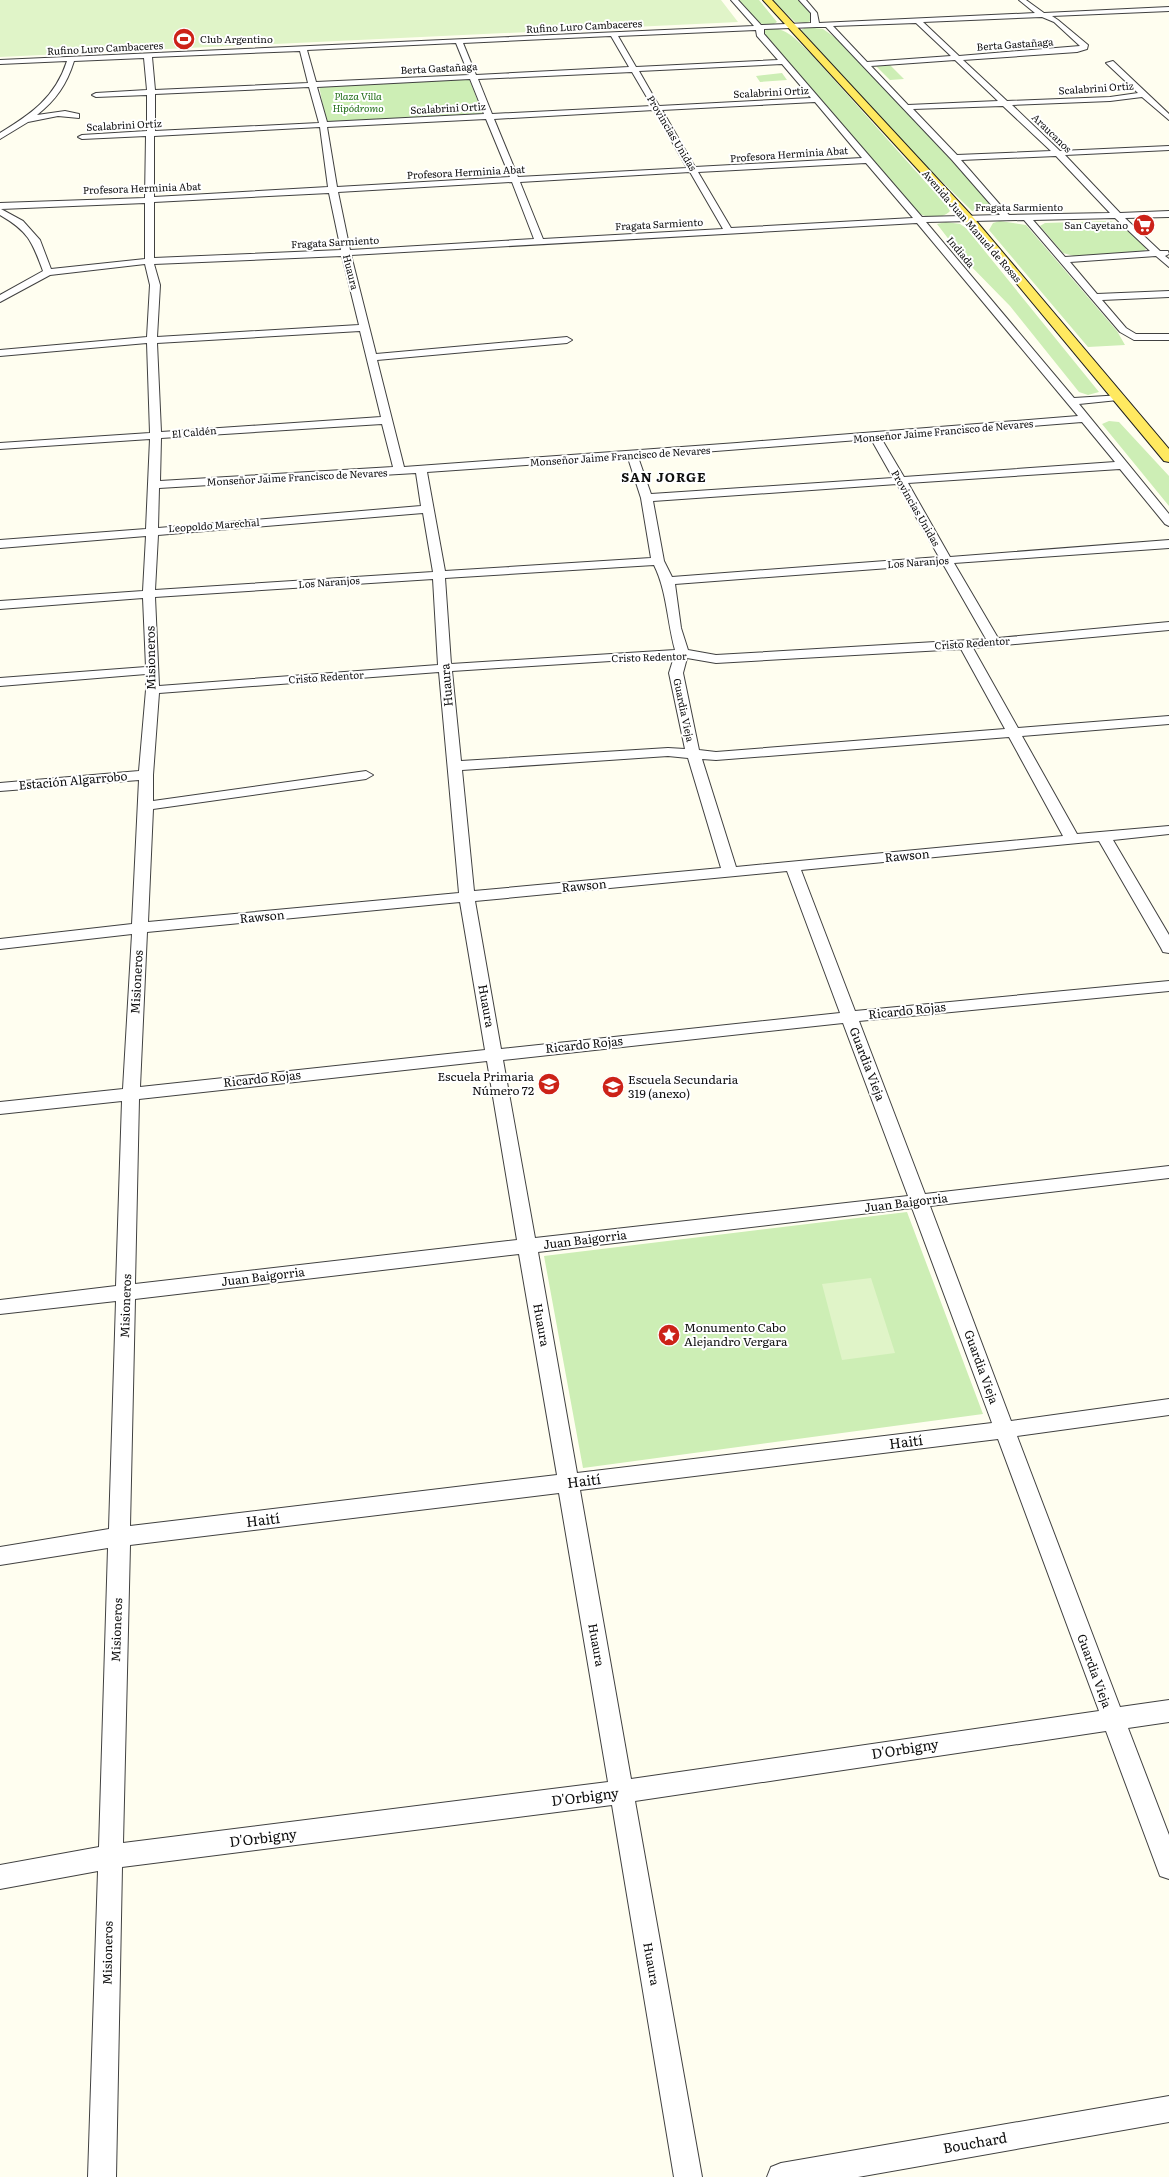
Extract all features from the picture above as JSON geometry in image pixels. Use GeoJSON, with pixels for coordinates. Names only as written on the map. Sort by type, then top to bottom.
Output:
{"type":"FeatureCollection","features":[{"type":"Feature","properties":{"kind":"main road","name":"Avenida Juan Manuel de Rosas"},"geometry":{"type":"LineString","coordinates":[[767,0],[968,218],[1169,458]]}},
{"type":"Feature","properties":{"kind":"street","name":"Indiada"},"geometry":{"type":"LineString","coordinates":[[734,0],[760,28],[760,34],[815,100],[1073,401],[1169,522]]}},
{"type":"Feature","properties":{"kind":"street"},"geometry":{"type":"LineString","coordinates":[[802,0],[814,13],[814,22],[817,25]]}},
{"type":"Feature","properties":{"kind":"street","name":"Berta Gastañaga"},"geometry":{"type":"LineString","coordinates":[[866,64],[1074,50],[1084,47],[1084,45],[1056,21],[1042,14],[1022,0]]}},
{"type":"Feature","properties":{"kind":"street","name":"Rufino Luro Cambaceres"},"geometry":{"type":"LineString","coordinates":[[0,62],[1169,9]]}},
{"type":"Feature","properties":{"kind":"street","name":"Araucanos"},"geometry":{"type":"LineString","coordinates":[[917,20],[1059,154],[1118,216],[1169,264]]}},
{"type":"Feature","properties":{"kind":"street"},"geometry":{"type":"LineString","coordinates":[[828,25],[955,158],[1007,218]]}},
{"type":"Feature","properties":{"kind":"street","name":"Provincias Unidas"},"geometry":{"type":"LineString","coordinates":[[614,35],[729,232]]}},
{"type":"Feature","properties":{"kind":"street"},"geometry":{"type":"LineString","coordinates":[[458,42],[540,242]]}},
{"type":"Feature","properties":{"kind":"street","name":"Huaura"},"geometry":{"type":"LineString","coordinates":[[303,49],[314,84],[323,124],[333,190],[346,253],[388,420],[399,471]]}},
{"type":"Feature","properties":{"kind":"street"},"geometry":{"type":"LineString","coordinates":[[148,56],[151,92],[149,134],[150,262]]}},
{"type":"Feature","properties":{"kind":"street"},"geometry":{"type":"LineString","coordinates":[[0,137],[25,121],[51,100],[62,84],[71,59]]}},
{"type":"Feature","properties":{"kind":"street","name":"Berta Gastañaga"},"geometry":{"type":"LineString","coordinates":[[96,95],[784,62]]}},
{"type":"Feature","properties":{"kind":"street"},"geometry":{"type":"LineString","coordinates":[[1110,63],[1169,118]]}},
{"type":"Feature","properties":{"kind":"street","name":"Scalabrini Ortiz"},"geometry":{"type":"LineString","coordinates":[[906,107],[1110,99],[1143,95]]}},
{"type":"Feature","properties":{"kind":"street","name":"Scalabrini Ortiz"},"geometry":{"type":"LineString","coordinates":[[82,137],[815,100]]}},
{"type":"Feature","properties":{"kind":"street"},"geometry":{"type":"LineString","coordinates":[[25,121],[63,113],[72,113],[76,116]]}},
{"type":"Feature","properties":{"kind":"street"},"geometry":{"type":"LineString","coordinates":[[955,158],[1169,148]]}},
{"type":"Feature","properties":{"kind":"street","name":"Profesora Herminia Abat"},"geometry":{"type":"LineString","coordinates":[[0,206],[66,202],[150,200],[694,171],[866,160]]}},
{"type":"Feature","properties":{"kind":"street"},"geometry":{"type":"LineString","coordinates":[[0,210],[20,223],[37,242],[48,272],[0,299]]}},
{"type":"Feature","properties":{"kind":"street","name":"Fragata Sarmiento"},"geometry":{"type":"LineString","coordinates":[[48,272],[150,262],[346,253],[919,220],[1169,214]]}},
{"type":"Feature","properties":{"kind":"street"},"geometry":{"type":"LineString","coordinates":[[1027,218],[1123,330],[1134,337],[1169,337]]}},
{"type":"Feature","properties":{"kind":"street"},"geometry":{"type":"LineString","coordinates":[[1062,260],[1169,253]]}},
{"type":"Feature","properties":{"kind":"street","name":"Misioneros"},"geometry":{"type":"LineString","coordinates":[[102,2177],[131,1093],[146,806],[146,775],[153,690],[149,594],[156,435],[152,340],[155,285],[150,262]]}},
{"type":"Feature","properties":{"kind":"street"},"geometry":{"type":"LineString","coordinates":[[0,292],[22,288]]}},
{"type":"Feature","properties":{"kind":"street"},"geometry":{"type":"LineString","coordinates":[[1094,297],[1169,294]]}},
{"type":"Feature","properties":{"kind":"street"},"geometry":{"type":"LineString","coordinates":[[0,353],[152,340],[365,328]]}},
{"type":"Feature","properties":{"kind":"street"},"geometry":{"type":"LineString","coordinates":[[372,357],[567,340]]}},
{"type":"Feature","properties":{"kind":"street"},"geometry":{"type":"LineString","coordinates":[[1073,401],[1118,397]]}},
{"type":"Feature","properties":{"kind":"street","name":"Monseñor Jaime Francisco de Nevares"},"geometry":{"type":"LineString","coordinates":[[153,485],[421,470],[632,455],[1087,418]]}},
{"type":"Feature","properties":{"kind":"street","name":"El Caldén"},"geometry":{"type":"LineString","coordinates":[[0,446],[388,420]]}},
{"type":"Feature","properties":{"kind":"street","name":"Provincias Unidas"},"geometry":{"type":"LineString","coordinates":[[875,436],[994,642]]}},
{"type":"Feature","properties":{"kind":"street"},"geometry":{"type":"LineString","coordinates":[[632,455],[647,498],[658,561],[668,581],[675,628],[682,653]]}},
{"type":"Feature","properties":{"kind":"street"},"geometry":{"type":"LineString","coordinates":[[647,498],[1124,465]]}},
{"type":"Feature","properties":{"kind":"street","name":"Huaura"},"geometry":{"type":"LineString","coordinates":[[421,470],[439,574],[445,668],[467,897],[688,2177]]}},
{"type":"Feature","properties":{"kind":"street","name":"Leopoldo Marechal"},"geometry":{"type":"LineString","coordinates":[[0,544],[152,530],[428,509]]}},
{"type":"Feature","properties":{"kind":"street","name":"Los Naranjos"},"geometry":{"type":"LineString","coordinates":[[668,581],[1169,544]]}},
{"type":"Feature","properties":{"kind":"street","name":"Los Naranjos"},"geometry":{"type":"LineString","coordinates":[[0,605],[439,574],[658,561]]}},
{"type":"Feature","properties":{"kind":"street","name":"Cristo Redentor"},"geometry":{"type":"LineString","coordinates":[[153,690],[445,668],[682,653],[716,659],[965,644],[1169,626]]}},
{"type":"Feature","properties":{"kind":"street"},"geometry":{"type":"LineString","coordinates":[[965,644],[1073,840]]}},
{"type":"Feature","properties":{"kind":"street","name":"Guardia Vieja"},"geometry":{"type":"LineString","coordinates":[[682,653],[676,673],[693,753],[730,872]]}},
{"type":"Feature","properties":{"kind":"street"},"geometry":{"type":"LineString","coordinates":[[0,682],[152,670]]}},
{"type":"Feature","properties":{"kind":"street"},"geometry":{"type":"LineString","coordinates":[[454,766],[668,752],[716,756],[1169,720]]}},
{"type":"Feature","properties":{"kind":"street","name":"Estación Algarrobo"},"geometry":{"type":"LineString","coordinates":[[0,787],[146,775]]}},
{"type":"Feature","properties":{"kind":"street"},"geometry":{"type":"LineString","coordinates":[[146,806],[366,775]]}},
{"type":"Feature","properties":{"kind":"street","name":"Rawson"},"geometry":{"type":"LineString","coordinates":[[0,944],[140,928],[1169,830]]}},
{"type":"Feature","properties":{"kind":"street"},"geometry":{"type":"LineString","coordinates":[[1104,837],[1169,948]]}},
{"type":"Feature","properties":{"kind":"street","name":"Guardia Vieja"},"geometry":{"type":"LineString","coordinates":[[793,866],[1169,1867]]}},
{"type":"Feature","properties":{"kind":"street","name":"Ricardo Rojas"},"geometry":{"type":"LineString","coordinates":[[0,1108],[849,1017],[1169,986]]}},
{"type":"Feature","properties":{"kind":"street","name":"Juan Baigorria"},"geometry":{"type":"LineString","coordinates":[[0,1307],[1169,1172]]}},
{"type":"Feature","properties":{"kind":"street","name":"Haití"},"geometry":{"type":"LineString","coordinates":[[0,1556],[119,1537],[1004,1430],[1169,1407]]}},
{"type":"Feature","properties":{"kind":"street","name":"D'Orbigny"},"geometry":{"type":"LineString","coordinates":[[0,1877],[110,1857],[621,1792],[1169,1710]]}},
{"type":"Feature","properties":{"kind":"street","name":"Bouchard"},"geometry":{"type":"LineString","coordinates":[[781,2177],[1169,2109]]}},
{"type":"Feature","properties":{"kind":"green space","name":"Club Argentino"},"geometry":{"type":"Polygon","coordinates":[[[0,0],[721,0],[738,22],[0,57],[0,0]]]}},
{"type":"Feature","properties":{"kind":"green space"},"geometry":{"type":"Polygon","coordinates":[[[736,0],[759,0],[777,22],[771,25],[760,23],[749,15],[736,0]]]}},
{"type":"Feature","properties":{"kind":"green space"},"geometry":{"type":"Polygon","coordinates":[[[772,0],[799,0],[810,11],[812,20],[807,23],[795,22],[772,0]]]}},
{"type":"Feature","properties":{"kind":"green space"},"geometry":{"type":"Polygon","coordinates":[[[806,27],[823,29],[840,41],[977,188],[996,210],[995,212],[984,213],[972,211],[910,150],[801,30],[806,27]]]}},
{"type":"Feature","properties":{"kind":"green space"},"geometry":{"type":"Polygon","coordinates":[[[766,29],[786,32],[811,54],[947,206],[950,211],[947,214],[940,217],[935,217],[920,214],[808,88],[764,33],[766,29]]]}},
{"type":"Feature","properties":{"kind":"green space"},"geometry":{"type":"Polygon","coordinates":[[[889,64],[904,79],[890,80],[875,65],[889,64]]]}},
{"type":"Feature","properties":{"kind":"green space"},"geometry":{"type":"Polygon","coordinates":[[[782,73],[787,80],[760,82],[756,76],[782,73]]]}},
{"type":"Feature","properties":{"kind":"green space","name":"Plaza Villa Hipódromo"},"geometry":{"type":"Polygon","coordinates":[[[469,78],[483,115],[326,123],[319,85],[469,78]]]}},
{"type":"Feature","properties":{"kind":"green space"},"geometry":{"type":"Polygon","coordinates":[[[1000,221],[1026,225],[1117,331],[1125,345],[1088,347],[989,230],[993,223],[1000,221]]]}},
{"type":"Feature","properties":{"kind":"green space"},"geometry":{"type":"Polygon","coordinates":[[[1110,221],[1121,224],[1147,248],[1144,251],[1074,256],[1063,253],[1040,226],[1045,223],[1110,221]]]}},
{"type":"Feature","properties":{"kind":"green space"},"geometry":{"type":"Polygon","coordinates":[[[946,222],[960,224],[966,228],[1099,392],[1088,395],[1079,392],[1010,306],[963,258],[937,224],[946,222]]]}},
{"type":"Feature","properties":{"kind":"green space"},"geometry":{"type":"Polygon","coordinates":[[[1109,421],[1119,422],[1169,476],[1169,506],[1102,424],[1109,421]]]}},
{"type":"Feature","properties":{"kind":"green space"},"geometry":{"type":"Polygon","coordinates":[[[907,1212],[983,1414],[583,1468],[544,1256],[907,1212]]]}},
{"type":"Feature","properties":{"kind":"green space"},"geometry":{"type":"Polygon","coordinates":[[[871,1278],[895,1353],[842,1360],[822,1284],[871,1278]]]}},
{"type":"Feature","properties":{"kind":"place","name":"Club Argentino"},"geometry":{"type":"Point","coordinates":[184,39]}},
{"type":"Feature","properties":{"kind":"place","name":"San Cayetano"},"geometry":{"type":"Point","coordinates":[1144,225]}},
{"type":"Feature","properties":{"kind":"place","name":"Escuela Primaria Número 72"},"geometry":{"type":"Point","coordinates":[549,1084]}},
{"type":"Feature","properties":{"kind":"place","name":"Escuela Secundaria 319 (anexo)"},"geometry":{"type":"Point","coordinates":[613,1087]}},
{"type":"Feature","properties":{"kind":"place","name":"Monumento Cabo Alejandro Vergara"},"geometry":{"type":"Point","coordinates":[669,1335]}},
{"type":"Feature","properties":{"kind":"district","name":"SAN JORGE"},"geometry":{"type":"Point","coordinates":[664,477]}}]}
